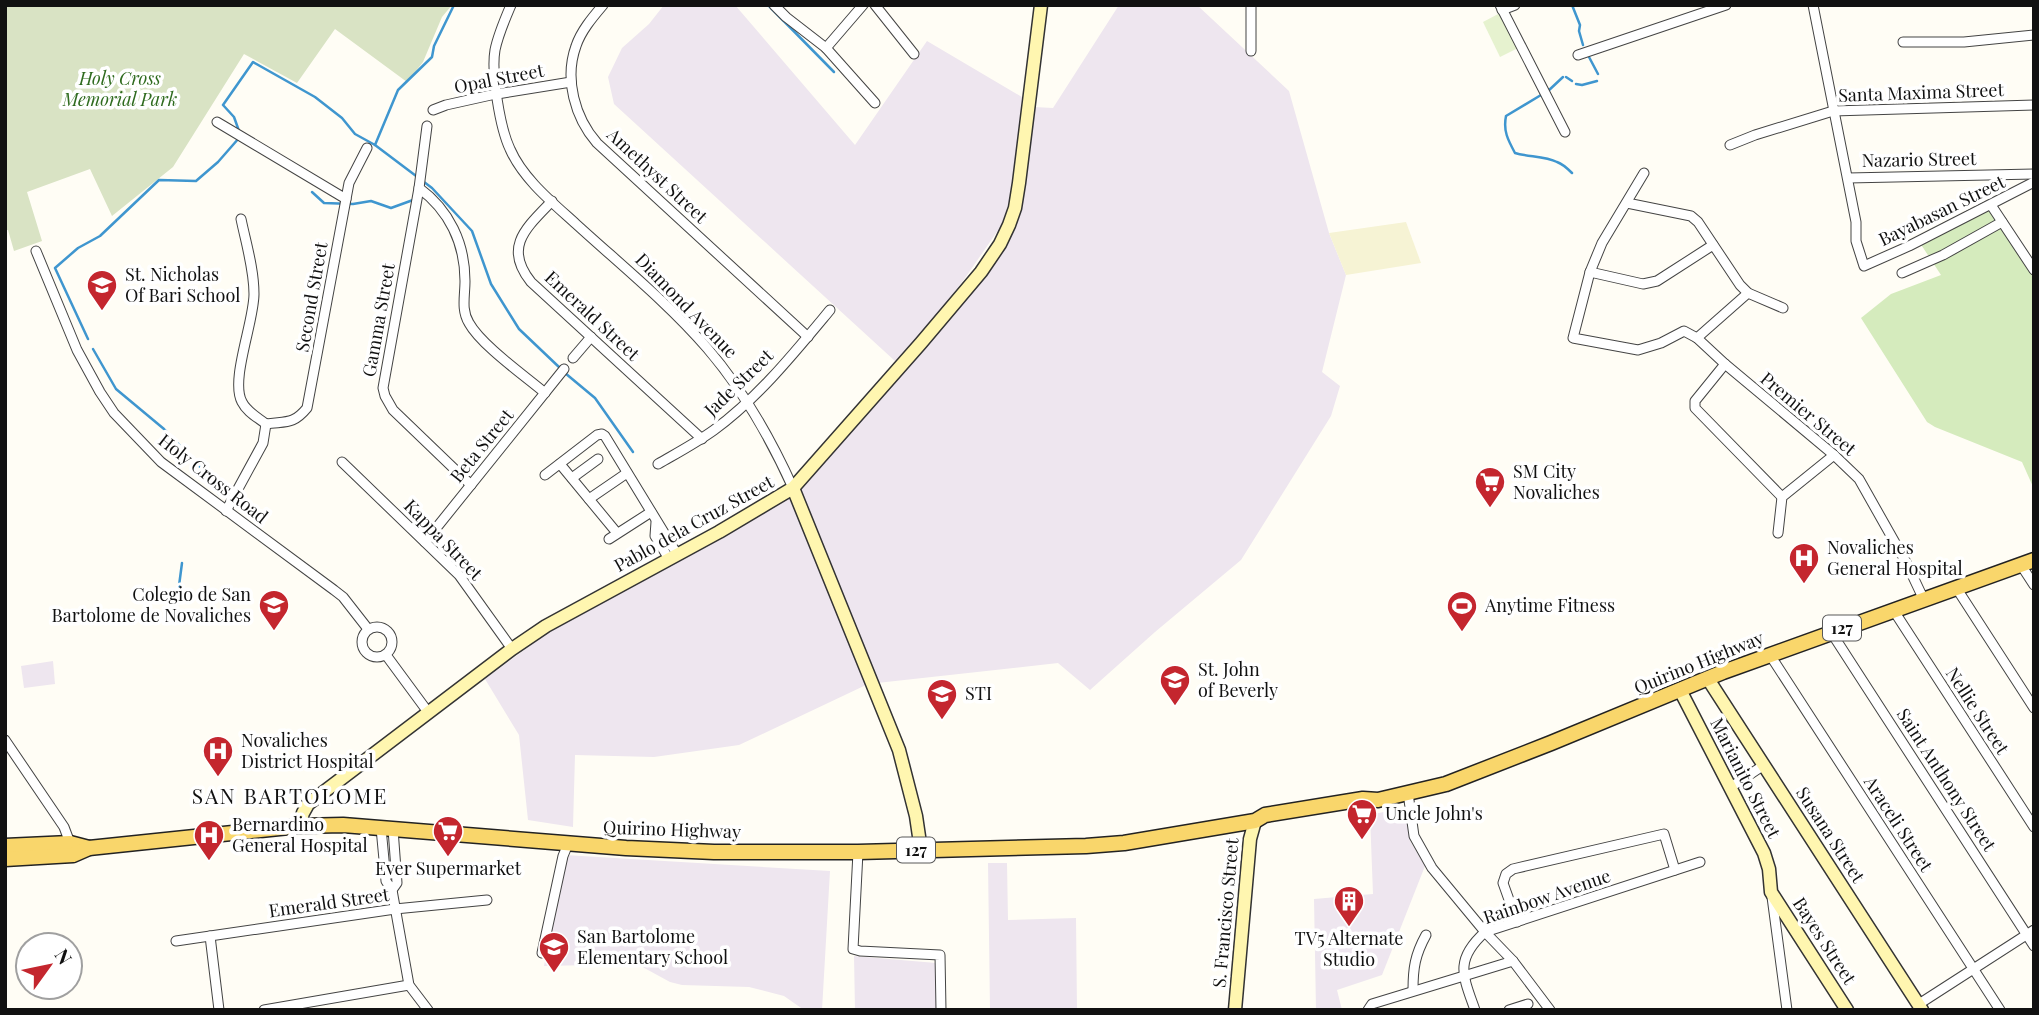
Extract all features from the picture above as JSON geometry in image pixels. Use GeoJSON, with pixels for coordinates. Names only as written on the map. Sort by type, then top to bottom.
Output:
{"type":"FeatureCollection","features":[{"type":"Feature","properties":{"kind":"main road","name":"Quirino Highway"},"geometry":{"type":"LineString","coordinates":[[5,859],[72,855],[89,848],[299,826],[343,825],[568,844],[714,852],[858,852],[1086,846],[1124,843],[1255,821],[1266,823],[1364,806],[1378,800],[1446,784],[1770,655],[2027,562]]}},
{"type":"Feature","properties":{"kind":"main road","name":"Quirino Highway"},"geometry":{"type":"LineString","coordinates":[[5,846],[71,843],[89,848]]}},
{"type":"Feature","properties":{"kind":"street","name":"Diamond Avenue"},"geometry":{"type":"LineString","coordinates":[[511,5],[495,48],[493,65],[502,124],[510,149],[519,164],[552,201],[662,302],[707,348],[749,401],[793,488],[898,750],[909,788],[921,850]]}},
{"type":"Feature","properties":{"kind":"street","name":"Amethyst Street"},"geometry":{"type":"LineString","coordinates":[[603,5],[584,29],[572,59],[571,82],[575,106],[584,125],[597,143],[808,337]]}},
{"type":"Feature","properties":{"kind":"street"},"geometry":{"type":"LineString","coordinates":[[826,48],[863,5]]}},
{"type":"Feature","properties":{"kind":"street"},"geometry":{"type":"LineString","coordinates":[[875,5],[914,54]]}},
{"type":"Feature","properties":{"kind":"street","name":"Pablo dela Cruz Street"},"geometry":{"type":"LineString","coordinates":[[299,826],[308,804],[512,649],[563,615],[673,557],[793,488],[828,450],[943,318],[1000,244],[1015,208],[1041,5]]}},
{"type":"Feature","properties":{"kind":"street"},"geometry":{"type":"LineString","coordinates":[[1251,5],[1251,51]]}},
{"type":"Feature","properties":{"kind":"street"},"geometry":{"type":"LineString","coordinates":[[1515,5],[1501,8],[1565,132]]}},
{"type":"Feature","properties":{"kind":"street"},"geometry":{"type":"LineString","coordinates":[[1578,55],[1726,5]]}},
{"type":"Feature","properties":{"kind":"street"},"geometry":{"type":"LineString","coordinates":[[1813,5],[1847,178]]}},
{"type":"Feature","properties":{"kind":"street"},"geometry":{"type":"LineString","coordinates":[[777,6],[826,48],[875,103]]}},
{"type":"Feature","properties":{"kind":"street"},"geometry":{"type":"LineString","coordinates":[[1903,41],[1964,42],[2034,35]]}},
{"type":"Feature","properties":{"kind":"street","name":"Opal Street"},"geometry":{"type":"LineString","coordinates":[[433,110],[498,94],[571,82]]}},
{"type":"Feature","properties":{"kind":"street","name":"Santa Maxima Street"},"geometry":{"type":"LineString","coordinates":[[1730,145],[1833,111],[2034,105]]}},
{"type":"Feature","properties":{"kind":"street"},"geometry":{"type":"LineString","coordinates":[[217,122],[346,199]]}},
{"type":"Feature","properties":{"kind":"street","name":"Gamma Street"},"geometry":{"type":"LineString","coordinates":[[427,126],[419,188],[383,388],[393,410],[471,485]]}},
{"type":"Feature","properties":{"kind":"street","name":"Second Street"},"geometry":{"type":"LineString","coordinates":[[266,424],[296,420],[307,408],[349,183],[367,148]]}},
{"type":"Feature","properties":{"kind":"street"},"geometry":{"type":"LineString","coordinates":[[1644,173],[1607,234],[1590,272],[1573,338],[1638,350],[1661,343],[1684,331],[1698,338],[1748,293]]}},
{"type":"Feature","properties":{"kind":"street","name":"Nazario Street"},"geometry":{"type":"LineString","coordinates":[[1847,178],[2034,174]]}},
{"type":"Feature","properties":{"kind":"street","name":"Bayabasan Street"},"geometry":{"type":"LineString","coordinates":[[1847,178],[1856,222],[1856,241],[1864,266],[2034,182]]}},
{"type":"Feature","properties":{"kind":"street"},"geometry":{"type":"LineString","coordinates":[[419,188],[439,205],[454,229],[465,266],[464,301],[469,324],[484,341],[545,393]]}},
{"type":"Feature","properties":{"kind":"street","name":"Emerald Street"},"geometry":{"type":"LineString","coordinates":[[552,201],[523,232],[519,240],[519,263],[523,272],[702,439]]}},
{"type":"Feature","properties":{"kind":"street"},"geometry":{"type":"LineString","coordinates":[[1627,204],[1691,216],[1698,222],[1740,285],[1748,293],[1783,308]]}},
{"type":"Feature","properties":{"kind":"street"},"geometry":{"type":"LineString","coordinates":[[1991,205],[2034,270]]}},
{"type":"Feature","properties":{"kind":"street"},"geometry":{"type":"LineString","coordinates":[[226,511],[263,443],[266,424],[248,411],[239,395],[254,309],[254,291],[241,219]]}},
{"type":"Feature","properties":{"kind":"street"},"geometry":{"type":"LineString","coordinates":[[1902,273],[1943,255],[2002,222]]}},
{"type":"Feature","properties":{"kind":"street"},"geometry":{"type":"LineString","coordinates":[[1590,272],[1643,284],[1657,281],[1713,244]]}},
{"type":"Feature","properties":{"kind":"street","name":"Holy Cross Road"},"geometry":{"type":"LineString","coordinates":[[36,251],[78,350],[114,413],[161,462],[343,597],[368,629]]}},
{"type":"Feature","properties":{"kind":"street","name":"Jade Street"},"geometry":{"type":"LineString","coordinates":[[658,464],[702,439],[749,401],[830,310]]}},
{"type":"Feature","properties":{"kind":"street"},"geometry":{"type":"LineString","coordinates":[[573,358],[591,337]]}},
{"type":"Feature","properties":{"kind":"street","name":"Premier Street"},"geometry":{"type":"LineString","coordinates":[[1698,338],[1859,479],[1924,600]]}},
{"type":"Feature","properties":{"kind":"street"},"geometry":{"type":"LineString","coordinates":[[1725,364],[1695,401],[1695,408],[1782,496]]}},
{"type":"Feature","properties":{"kind":"street","name":"Beta Street"},"geometry":{"type":"LineString","coordinates":[[425,542],[564,369]]}},
{"type":"Feature","properties":{"kind":"street"},"geometry":{"type":"LineString","coordinates":[[545,475],[597,435],[602,434],[653,516],[654,536],[673,557]]}},
{"type":"Feature","properties":{"kind":"street"},"geometry":{"type":"LineString","coordinates":[[1778,533],[1782,496],[1834,455]]}},
{"type":"Feature","properties":{"kind":"street"},"geometry":{"type":"LineString","coordinates":[[572,478],[598,459]]}},
{"type":"Feature","properties":{"kind":"street","name":"Kappa Street"},"geometry":{"type":"LineString","coordinates":[[342,462],[466,584],[512,649]]}},
{"type":"Feature","properties":{"kind":"street"},"geometry":{"type":"LineString","coordinates":[[560,464],[589,499],[613,536],[653,516]]}},
{"type":"Feature","properties":{"kind":"street"},"geometry":{"type":"LineString","coordinates":[[589,499],[627,473]]}},
{"type":"Feature","properties":{"kind":"street"},"geometry":{"type":"LineString","coordinates":[[2027,562],[2034,585]]}},
{"type":"Feature","properties":{"kind":"street"},"geometry":{"type":"LineString","coordinates":[[1957,589],[2034,708]]}},
{"type":"Feature","properties":{"kind":"street","name":"Nellie Street"},"geometry":{"type":"LineString","coordinates":[[1894,611],[2034,827]]}},
{"type":"Feature","properties":{"kind":"street"},"geometry":{"type":"LineString","coordinates":[[378,626],[388,631],[392,646],[386,655],[376,658],[363,649],[362,638],[368,629],[378,626]]}},
{"type":"Feature","properties":{"kind":"street","name":"Saint Anthony Street"},"geometry":{"type":"LineString","coordinates":[[1831,632],[2030,932],[2034,946]]}},
{"type":"Feature","properties":{"kind":"street"},"geometry":{"type":"LineString","coordinates":[[386,655],[428,712]]}},
{"type":"Feature","properties":{"kind":"street","name":"Araceli Street"},"geometry":{"type":"LineString","coordinates":[[1770,655],[2000,1010]]}},
{"type":"Feature","properties":{"kind":"street","name":"Susana Street"},"geometry":{"type":"LineString","coordinates":[[1708,679],[1917,1008]]}},
{"type":"Feature","properties":{"kind":"street","name":"Marianito Street"},"geometry":{"type":"LineString","coordinates":[[1680,690],[1764,853],[1769,869],[1787,1010]]}},
{"type":"Feature","properties":{"kind":"street"},"geometry":{"type":"LineString","coordinates":[[5,740],[64,827],[71,843]]}},
{"type":"Feature","properties":{"kind":"street"},"geometry":{"type":"LineString","coordinates":[[1731,787],[1764,765]]}},
{"type":"Feature","properties":{"kind":"street"},"geometry":{"type":"LineString","coordinates":[[1408,793],[1414,836],[1432,868],[1513,961],[1550,1010]]}},
{"type":"Feature","properties":{"kind":"street","name":"S. Francisco Street"},"geometry":{"type":"LineString","coordinates":[[1235,1010],[1250,839],[1255,821]]}},
{"type":"Feature","properties":{"kind":"street"},"geometry":{"type":"LineString","coordinates":[[387,828],[386,881],[392,890],[409,985],[428,1010]]}},
{"type":"Feature","properties":{"kind":"street"},"geometry":{"type":"LineString","coordinates":[[1517,922],[1503,883],[1506,874],[1513,869],[1664,834],[1675,870]]}},
{"type":"Feature","properties":{"kind":"street"},"geometry":{"type":"LineString","coordinates":[[542,953],[568,844]]}},
{"type":"Feature","properties":{"kind":"street"},"geometry":{"type":"LineString","coordinates":[[858,852],[853,949],[940,956],[941,1010]]}},
{"type":"Feature","properties":{"kind":"street","name":"Rainbow Avenue"},"geometry":{"type":"LineString","coordinates":[[1463,975],[1464,964],[1473,945],[1485,932],[1700,862]]}},
{"type":"Feature","properties":{"kind":"street","name":"Bayes Street"},"geometry":{"type":"LineString","coordinates":[[1771,892],[1847,1010]]}},
{"type":"Feature","properties":{"kind":"street","name":"Emerald Street"},"geometry":{"type":"LineString","coordinates":[[177,941],[395,909],[487,900]]}},
{"type":"Feature","properties":{"kind":"street"},"geometry":{"type":"LineString","coordinates":[[1917,1008],[2030,932]]}},
{"type":"Feature","properties":{"kind":"street"},"geometry":{"type":"LineString","coordinates":[[1413,990],[1413,967],[1426,935]]}},
{"type":"Feature","properties":{"kind":"street"},"geometry":{"type":"LineString","coordinates":[[210,936],[219,1010]]}},
{"type":"Feature","properties":{"kind":"street"},"geometry":{"type":"LineString","coordinates":[[1368,1008],[1372,1004],[1413,990],[1513,961]]}},
{"type":"Feature","properties":{"kind":"street"},"geometry":{"type":"LineString","coordinates":[[1463,975],[1475,1010]]}},
{"type":"Feature","properties":{"kind":"street"},"geometry":{"type":"LineString","coordinates":[[264,1010],[297,1008],[409,985]]}},
{"type":"Feature","properties":{"kind":"street"},"geometry":{"type":"LineString","coordinates":[[1509,1010],[1528,1004]]}},
{"type":"Feature","properties":{"kind":"shaded area"},"geometry":{"type":"Polygon","coordinates":[[[664,5],[735,5],[855,145],[927,41],[1022,97],[1018,155],[1001,226],[938,314],[895,361],[614,104],[608,77],[622,48],[649,24],[664,5]]]}},
{"type":"Feature","properties":{"kind":"shaded area"},"geometry":{"type":"Polygon","coordinates":[[[1119,5],[1197,5],[1289,91],[1329,233],[1346,275],[1322,372],[1340,386],[1331,416],[1241,560],[1090,690],[1058,663],[877,683],[796,491],[1003,245],[1034,107],[1053,108],[1119,5]]]}},
{"type":"Feature","properties":{"kind":"shaded area"},"geometry":{"type":"Polygon","coordinates":[[[1406,222],[1421,263],[1346,275],[1329,233],[1406,222]]]}},
{"type":"Feature","properties":{"kind":"shaded area"},"geometry":{"type":"Polygon","coordinates":[[[790,496],[866,685],[739,745],[654,757],[575,755],[573,827],[528,820],[519,735],[485,679],[546,634],[790,496]]]}},
{"type":"Feature","properties":{"kind":"shaded area"},"geometry":{"type":"Polygon","coordinates":[[[53,661],[55,684],[24,688],[21,666],[53,661]]]}},
{"type":"Feature","properties":{"kind":"shaded area"},"geometry":{"type":"Polygon","coordinates":[[[1406,807],[1410,841],[1425,866],[1382,975],[1337,990],[1342,1010],[1316,1010],[1314,899],[1373,894],[1370,815],[1406,807]]]}},
{"type":"Feature","properties":{"kind":"shaded area"},"geometry":{"type":"Polygon","coordinates":[[[565,855],[830,871],[822,1010],[804,1010],[784,996],[749,987],[682,985],[670,982],[637,964],[544,966],[565,855]]]}},
{"type":"Feature","properties":{"kind":"shaded area"},"geometry":{"type":"Polygon","coordinates":[[[988,863],[1007,863],[1008,920],[1076,918],[1077,1010],[990,1010],[988,863]]]}},
{"type":"Feature","properties":{"kind":"shaded area"},"geometry":{"type":"Polygon","coordinates":[[[854,956],[936,963],[937,1010],[855,1010],[854,956]]]}},
{"type":"Feature","properties":{"kind":"green space","name":"Holy Cross Memorial Park"},"geometry":{"type":"Polygon","coordinates":[[[5,5],[452,5],[442,17],[423,62],[407,82],[335,29],[297,83],[244,54],[173,167],[112,216],[90,169],[27,192],[42,241],[14,251],[8,230],[5,230],[5,5]]]}},
{"type":"Feature","properties":{"kind":"green space"},"geometry":{"type":"Polygon","coordinates":[[[1500,13],[1518,48],[1500,57],[1483,22],[1500,13]]]}},
{"type":"Feature","properties":{"kind":"green space"},"geometry":{"type":"Polygon","coordinates":[[[1995,204],[2034,273],[2034,489],[2022,462],[1927,422],[1861,318],[1891,294],[1941,275],[1920,243],[1995,204]]]}},
{"type":"Feature","properties":{"kind":"waterway"},"geometry":{"type":"LineString","coordinates":[[239,131],[234,117],[223,105],[253,62],[315,97],[342,118],[355,134],[375,145],[398,90],[432,57],[434,46],[454,5]]}},
{"type":"Feature","properties":{"kind":"waterway"},"geometry":{"type":"LineString","coordinates":[[768,5],[834,72]]}},
{"type":"Feature","properties":{"kind":"waterway"},"geometry":{"type":"LineString","coordinates":[[1572,5],[1580,25],[1583,45]]}},
{"type":"Feature","properties":{"kind":"waterway"},"geometry":{"type":"LineString","coordinates":[[1589,57],[1598,74]]}},
{"type":"Feature","properties":{"kind":"waterway"},"geometry":{"type":"LineString","coordinates":[[1547,92],[1563,77]]}},
{"type":"Feature","properties":{"kind":"waterway"},"geometry":{"type":"LineString","coordinates":[[1566,77],[1572,81]]}},
{"type":"Feature","properties":{"kind":"waterway"},"geometry":{"type":"LineString","coordinates":[[1576,84],[1597,81]]}},
{"type":"Feature","properties":{"kind":"waterway"},"geometry":{"type":"LineString","coordinates":[[1541,95],[1506,116],[1508,140],[1515,153],[1552,160],[1572,173]]}},
{"type":"Feature","properties":{"kind":"waterway"},"geometry":{"type":"LineString","coordinates":[[88,339],[55,268],[78,248],[100,236],[159,180],[196,181],[218,162],[239,138]]}},
{"type":"Feature","properties":{"kind":"waterway"},"geometry":{"type":"LineString","coordinates":[[375,145],[432,188],[472,231],[491,284],[519,329],[560,368]]}},
{"type":"Feature","properties":{"kind":"waterway"},"geometry":{"type":"LineString","coordinates":[[312,192],[324,203],[353,204],[371,201],[391,208],[413,200]]}},
{"type":"Feature","properties":{"kind":"waterway"},"geometry":{"type":"LineString","coordinates":[[93,349],[116,389],[164,429],[201,468],[219,494]]}},
{"type":"Feature","properties":{"kind":"waterway"},"geometry":{"type":"LineString","coordinates":[[565,373],[595,398],[633,452]]}},
{"type":"Feature","properties":{"kind":"waterway"},"geometry":{"type":"LineString","coordinates":[[177,601],[182,563]]}},
{"type":"Feature","properties":{"kind":"place","name":"St. Nicholas Of Bari School"},"geometry":{"type":"Point","coordinates":[102,312]}},
{"type":"Feature","properties":{"kind":"place","name":"SM City Novaliches"},"geometry":{"type":"Point","coordinates":[1490,509]}},
{"type":"Feature","properties":{"kind":"place","name":"Novaliches General Hospital"},"geometry":{"type":"Point","coordinates":[1804,585]}},
{"type":"Feature","properties":{"kind":"place","name":"Colegio de San Bartolome de Novaliches"},"geometry":{"type":"Point","coordinates":[274,632]}},
{"type":"Feature","properties":{"kind":"place","name":"Anytime Fitness"},"geometry":{"type":"Point","coordinates":[1462,633]}},
{"type":"Feature","properties":{"kind":"place","name":"St. John of Beverly"},"geometry":{"type":"Point","coordinates":[1175,707]}},
{"type":"Feature","properties":{"kind":"place","name":"STI"},"geometry":{"type":"Point","coordinates":[942,721]}},
{"type":"Feature","properties":{"kind":"place","name":"Novaliches District Hospital"},"geometry":{"type":"Point","coordinates":[218,778]}},
{"type":"Feature","properties":{"kind":"place","name":"Uncle John's"},"geometry":{"type":"Point","coordinates":[1362,841]}},
{"type":"Feature","properties":{"kind":"place","name":"Ever Supermarket"},"geometry":{"type":"Point","coordinates":[448,858]}},
{"type":"Feature","properties":{"kind":"place","name":"Bernardino General Hospital"},"geometry":{"type":"Point","coordinates":[209,862]}},
{"type":"Feature","properties":{"kind":"place","name":"TV5 Alternate Studio"},"geometry":{"type":"Point","coordinates":[1349,928]}},
{"type":"Feature","properties":{"kind":"place","name":"San Bartolome Elementary School"},"geometry":{"type":"Point","coordinates":[554,974]}},
{"type":"Feature","properties":{"kind":"district","name":"SAN BARTOLOME"},"geometry":{"type":"Point","coordinates":[290,797]}}]}
